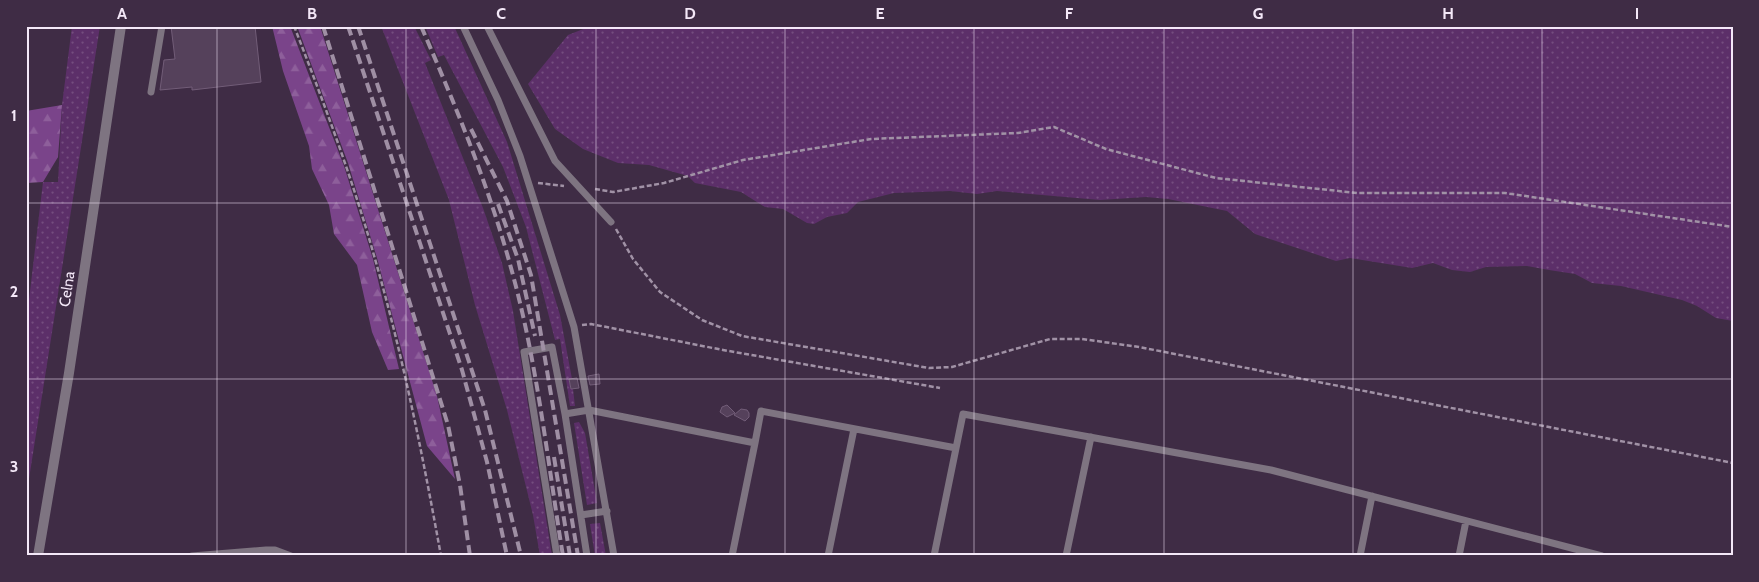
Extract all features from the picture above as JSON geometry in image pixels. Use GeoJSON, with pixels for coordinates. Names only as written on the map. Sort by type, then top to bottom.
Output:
{"type":"FeatureCollection","features":[{"type":"Feature","properties":{"kind":"street","name":"Celna"},"geometry":{"type":"LineString","coordinates":[[38,556],[66,392],[121,26]]}},
{"type":"Feature","properties":{"kind":"lane"},"geometry":{"type":"LineString","coordinates":[[151,92],[162,26]]}},
{"type":"Feature","properties":{"kind":"lane"},"geometry":{"type":"LineString","coordinates":[[463,26],[498,100],[529,182],[574,326],[614,556]]}},
{"type":"Feature","properties":{"kind":"lane"},"geometry":{"type":"LineString","coordinates":[[487,26],[554,161],[611,222]]}},
{"type":"Feature","properties":{"kind":"lane"},"geometry":{"type":"LineString","coordinates":[[557,556],[524,352],[552,347],[565,414],[587,556]]}},
{"type":"Feature","properties":{"kind":"lane"},"geometry":{"type":"LineString","coordinates":[[565,414],[589,410],[755,443]]}},
{"type":"Feature","properties":{"kind":"lane"},"geometry":{"type":"LineString","coordinates":[[732,556],[761,411],[956,448]]}},
{"type":"Feature","properties":{"kind":"lane"},"geometry":{"type":"LineString","coordinates":[[934,556],[963,414],[1271,470],[1602,556]]}},
{"type":"Feature","properties":{"kind":"lane"},"geometry":{"type":"LineString","coordinates":[[828,556],[854,428]]}},
{"type":"Feature","properties":{"kind":"lane"},"geometry":{"type":"LineString","coordinates":[[1066,556],[1091,437]]}},
{"type":"Feature","properties":{"kind":"lane"},"geometry":{"type":"LineString","coordinates":[[1360,556],[1372,496]]}},
{"type":"Feature","properties":{"kind":"lane"},"geometry":{"type":"LineString","coordinates":[[581,514],[607,511]]}},
{"type":"Feature","properties":{"kind":"lane"},"geometry":{"type":"LineString","coordinates":[[1459,556],[1466,521]]}},
{"type":"Feature","properties":{"kind":"lane"},"geometry":{"type":"LineString","coordinates":[[192,556],[266,550],[275,550],[291,556]]}},
{"type":"Feature","properties":{"kind":"path"},"geometry":{"type":"LineString","coordinates":[[294,26],[346,165],[376,260],[420,449],[441,556]]}},
{"type":"Feature","properties":{"kind":"path"},"geometry":{"type":"LineString","coordinates":[[529,182],[613,192],[664,183],[743,160],[871,139],[1018,133],[1054,126],[1106,149],[1216,178],[1357,193],[1505,193],[1733,227]]}},
{"type":"Feature","properties":{"kind":"path"},"geometry":{"type":"LineString","coordinates":[[611,222],[633,260],[660,292],[702,320],[742,336],[928,368],[952,367],[1050,339],[1082,339],[1139,346],[1733,463]]}},
{"type":"Feature","properties":{"kind":"path"},"geometry":{"type":"LineString","coordinates":[[574,326],[591,324],[723,350],[940,388]]}},
{"type":"Feature","properties":{"kind":"shaded area"},"geometry":{"type":"Polygon","coordinates":[[[72,26],[100,26],[26,498],[26,325],[43,182],[58,182],[62,105],[72,26]]]}},
{"type":"Feature","properties":{"kind":"shaded area"},"geometry":{"type":"Polygon","coordinates":[[[381,26],[414,26],[431,60],[425,63],[483,208],[502,263],[513,311],[552,556],[540,556],[533,515],[507,410],[475,305],[449,200],[381,26]]]}},
{"type":"Feature","properties":{"kind":"shaded area"},"geometry":{"type":"Polygon","coordinates":[[[425,26],[454,26],[507,142],[560,315],[572,379],[569,379],[571,389],[573,389],[575,406],[570,406],[560,339],[555,340],[526,227],[503,167],[444,55],[438,57],[425,26]]]}},
{"type":"Feature","properties":{"kind":"shaded area"},"geometry":{"type":"Polygon","coordinates":[[[591,26],[1733,26],[1733,321],[1716,318],[1697,306],[1682,300],[1621,286],[1592,283],[1575,274],[1527,266],[1486,267],[1470,272],[1452,270],[1433,263],[1412,268],[1350,258],[1336,261],[1255,234],[1227,211],[1168,199],[1146,197],[1100,200],[997,191],[977,194],[950,191],[894,193],[858,202],[847,213],[827,217],[814,224],[807,223],[783,209],[765,207],[741,192],[695,183],[688,176],[649,165],[618,163],[583,149],[555,129],[528,84],[568,35],[591,26]]]}},
{"type":"Feature","properties":{"kind":"shaded area"},"geometry":{"type":"Polygon","coordinates":[[[579,422],[585,433],[597,503],[587,505],[574,423],[579,422]]]}},
{"type":"Feature","properties":{"kind":"shaded area"},"geometry":{"type":"Polygon","coordinates":[[[600,523],[606,556],[595,556],[590,524],[600,523]]]}},
{"type":"Feature","properties":{"kind":"green space"},"geometry":{"type":"Polygon","coordinates":[[[272,26],[290,26],[344,166],[373,259],[399,369],[388,370],[372,332],[357,265],[334,234],[329,205],[312,169],[309,146],[283,71],[272,26]]]}},
{"type":"Feature","properties":{"kind":"green space"},"geometry":{"type":"Polygon","coordinates":[[[297,26],[320,26],[437,396],[455,479],[427,446],[377,258],[348,163],[297,26]]]}},
{"type":"Feature","properties":{"kind":"green space"},"geometry":{"type":"Polygon","coordinates":[[[62,105],[58,157],[43,182],[26,183],[26,111],[62,105]]]}},
{"type":"Feature","properties":{"kind":"building"},"geometry":{"type":"Polygon","coordinates":[[[171,26],[255,26],[261,82],[192,90],[192,87],[160,90],[164,60],[175,59],[171,26]]]}},
{"type":"Feature","properties":{"kind":"building"},"geometry":{"type":"Polygon","coordinates":[[[599,374],[600,384],[590,385],[588,376],[599,374]]]}},
{"type":"Feature","properties":{"kind":"building"},"geometry":{"type":"Polygon","coordinates":[[[577,378],[579,388],[571,389],[569,379],[577,378]]]}},
{"type":"Feature","properties":{"kind":"building"},"geometry":{"type":"Polygon","coordinates":[[[727,405],[735,413],[727,417],[720,412],[722,407],[727,405]]]}},
{"type":"Feature","properties":{"kind":"building"},"geometry":{"type":"Polygon","coordinates":[[[741,409],[747,410],[749,413],[749,417],[745,421],[734,415],[741,409]]]}},
{"type":"Feature","properties":{"kind":"railway"},"geometry":{"type":"LineString","coordinates":[[323,26],[448,425],[460,485],[470,556]]}},
{"type":"Feature","properties":{"kind":"railway"},"geometry":{"type":"LineString","coordinates":[[348,26],[462,370],[487,462],[507,556]]}},
{"type":"Feature","properties":{"kind":"railway"},"geometry":{"type":"LineString","coordinates":[[358,26],[485,410],[521,556]]}},
{"type":"Feature","properties":{"kind":"railway"},"geometry":{"type":"LineString","coordinates":[[421,26],[484,182],[514,279],[530,347],[563,556]]}},
{"type":"Feature","properties":{"kind":"railway"},"geometry":{"type":"LineString","coordinates":[[471,129],[507,201],[531,275],[578,556]]}},
{"type":"Feature","properties":{"kind":"railway"},"geometry":{"type":"LineString","coordinates":[[498,204],[518,259],[535,336]]}},
{"type":"Feature","properties":{"kind":"railway"},"geometry":{"type":"LineString","coordinates":[[554,457],[570,556]]}}]}
